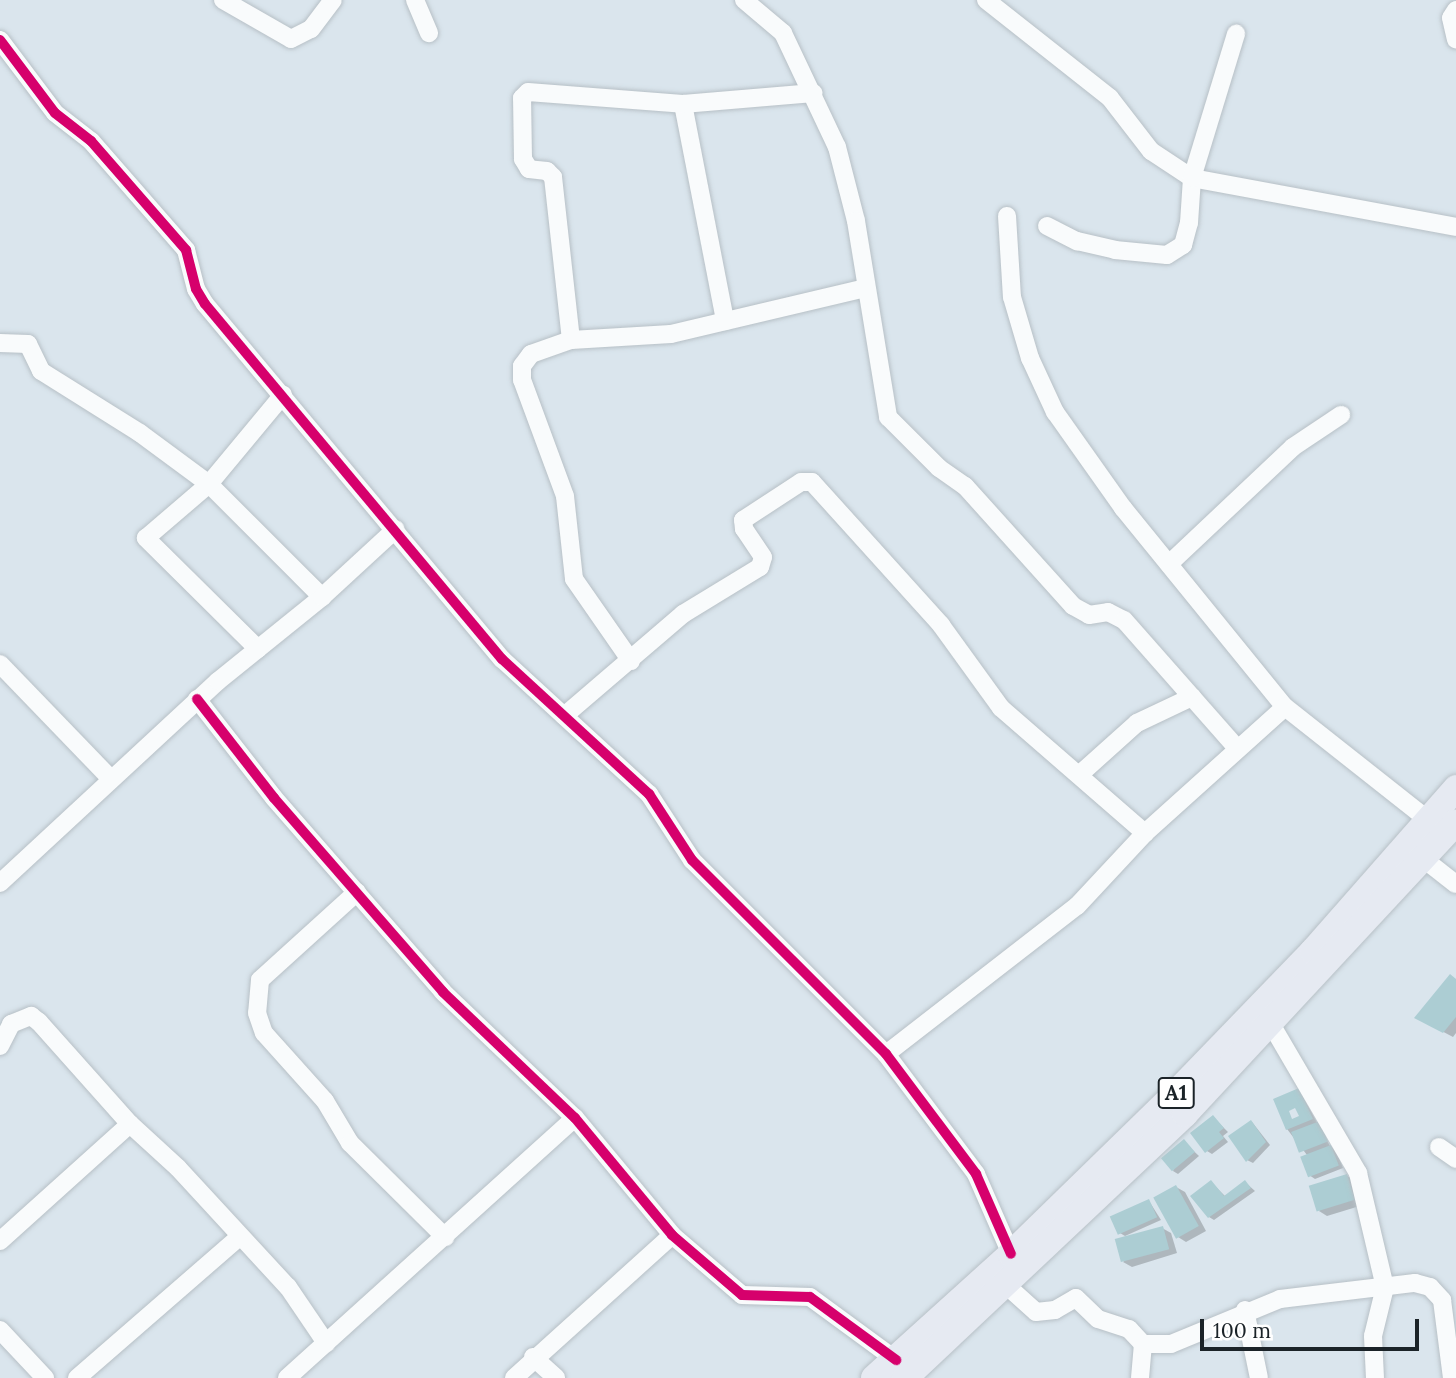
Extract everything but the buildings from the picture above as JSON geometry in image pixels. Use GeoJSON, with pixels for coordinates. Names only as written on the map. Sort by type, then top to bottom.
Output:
{"type":"FeatureCollection","features":[{"type":"Feature","properties":{"kind":"highway","name":"A1"},"geometry":{"type":"LineString","coordinates":[[910,1372],[1010,1254],[1313,951],[1456,788]]}},
{"type":"Feature","properties":{"kind":"highway","name":"A1"},"geometry":{"type":"LineString","coordinates":[[874,1378],[910,1372],[1091,1206],[1271,1024],[1456,822]]}},
{"type":"Feature","properties":{"kind":"street"},"geometry":{"type":"LineString","coordinates":[[223,0],[291,39],[312,29],[333,0]]}},
{"type":"Feature","properties":{"kind":"street"},"geometry":{"type":"LineString","coordinates":[[415,0],[429,33]]}},
{"type":"Feature","properties":{"kind":"street"},"geometry":{"type":"LineString","coordinates":[[744,0],[783,33],[814,93],[840,159],[856,221],[881,395],[888,417],[900,433],[965,486],[1073,606],[1089,615],[1108,612],[1124,620],[1236,747]]}},
{"type":"Feature","properties":{"kind":"street"},"geometry":{"type":"LineString","coordinates":[[986,0],[1110,98],[1151,151],[1192,178],[1456,227]]}},
{"type":"Feature","properties":{"kind":"street"},"geometry":{"type":"LineString","coordinates":[[1456,10],[1451,18],[1456,38]]}},
{"type":"Feature","properties":{"kind":"street"},"geometry":{"type":"LineString","coordinates":[[1047,226],[1077,241],[1167,255],[1183,245],[1189,223],[1192,178],[1236,34]]}},
{"type":"Feature","properties":{"kind":"street"},"geometry":{"type":"LineString","coordinates":[[0,40],[55,113],[91,141],[186,250],[196,289],[205,304],[396,529],[502,659],[649,794],[692,860],[886,1054],[976,1174],[1010,1254]]}},
{"type":"Feature","properties":{"kind":"street"},"geometry":{"type":"LineString","coordinates":[[571,340],[553,177],[547,171],[529,169],[523,159],[522,98],[528,92],[682,104],[814,93]]}},
{"type":"Feature","properties":{"kind":"street"},"geometry":{"type":"LineString","coordinates":[[682,104],[725,321]]}},
{"type":"Feature","properties":{"kind":"street"},"geometry":{"type":"LineString","coordinates":[[1007,216],[1012,297],[1042,387],[1123,508],[1285,707],[1428,820]]}},
{"type":"Feature","properties":{"kind":"street"},"geometry":{"type":"LineString","coordinates":[[631,661],[574,579],[565,496],[522,380],[522,366],[531,354],[571,340],[671,334],[866,288]]}},
{"type":"Feature","properties":{"kind":"street"},"geometry":{"type":"LineString","coordinates":[[0,343],[28,344],[41,371],[140,433],[209,484],[322,597]]}},
{"type":"Feature","properties":{"kind":"street"},"geometry":{"type":"LineString","coordinates":[[258,649],[146,538],[209,484],[283,396]]}},
{"type":"Feature","properties":{"kind":"street"},"geometry":{"type":"LineString","coordinates":[[1169,564],[1293,447],[1341,415]]}},
{"type":"Feature","properties":{"kind":"street"},"geometry":{"type":"LineString","coordinates":[[564,716],[683,614],[760,567],[763,557],[744,529],[743,520],[801,482],[812,482],[941,625],[987,692],[1145,832]]}},
{"type":"Feature","properties":{"kind":"street"},"geometry":{"type":"LineString","coordinates":[[2,876],[197,699],[322,597],[396,529]]}},
{"type":"Feature","properties":{"kind":"street"},"geometry":{"type":"LineString","coordinates":[[0,664],[110,779]]}},
{"type":"Feature","properties":{"kind":"street"},"geometry":{"type":"LineString","coordinates":[[1079,775],[1137,723],[1192,697]]}},
{"type":"Feature","properties":{"kind":"street"},"geometry":{"type":"LineString","coordinates":[[197,699],[274,798],[443,992],[575,1118],[672,1235],[742,1295],[810,1297],[910,1372]]}},
{"type":"Feature","properties":{"kind":"street"},"geometry":{"type":"LineString","coordinates":[[886,1054],[1077,906],[1145,832],[1236,747],[1285,707]]}},
{"type":"Feature","properties":{"kind":"street"},"geometry":{"type":"LineString","coordinates":[[1424,860],[1456,884]]}},
{"type":"Feature","properties":{"kind":"street"},"geometry":{"type":"LineString","coordinates":[[357,892],[260,980],[257,1013],[264,1033],[325,1101],[351,1143],[445,1237]]}},
{"type":"Feature","properties":{"kind":"street"},"geometry":{"type":"LineString","coordinates":[[0,1046],[11,1024],[31,1016],[130,1124],[178,1168],[288,1287],[326,1343]]}},
{"type":"Feature","properties":{"kind":"street"},"geometry":{"type":"LineString","coordinates":[[1271,1024],[1358,1173],[1385,1287],[1373,1336],[1375,1378]]}},
{"type":"Feature","properties":{"kind":"street"},"geometry":{"type":"LineString","coordinates":[[287,1378],[575,1118]]}},
{"type":"Feature","properties":{"kind":"street"},"geometry":{"type":"LineString","coordinates":[[0,1241],[130,1124]]}},
{"type":"Feature","properties":{"kind":"street"},"geometry":{"type":"LineString","coordinates":[[1439,1147],[1456,1159]]}},
{"type":"Feature","properties":{"kind":"street"},"geometry":{"type":"LineString","coordinates":[[514,1378],[533,1357],[672,1235]]}},
{"type":"Feature","properties":{"kind":"street"},"geometry":{"type":"LineString","coordinates":[[77,1378],[239,1237]]}},
{"type":"Feature","properties":{"kind":"street"},"geometry":{"type":"LineString","coordinates":[[1143,1344],[1182,1341],[1245,1310],[1280,1299],[1415,1283],[1430,1287],[1442,1300],[1452,1378]]}},
{"type":"Feature","properties":{"kind":"street"},"geometry":{"type":"LineString","coordinates":[[1006,1285],[1036,1312],[1055,1310],[1076,1298],[1098,1319],[1129,1329],[1143,1344],[1140,1378]]}},
{"type":"Feature","properties":{"kind":"street"},"geometry":{"type":"LineString","coordinates":[[1245,1310],[1259,1378]]}},
{"type":"Feature","properties":{"kind":"street"},"geometry":{"type":"LineString","coordinates":[[0,1330],[45,1378]]}},
{"type":"Feature","properties":{"kind":"street"},"geometry":{"type":"LineString","coordinates":[[533,1357],[556,1378]]}},
{"type":"Feature","properties":{"kind":"cycle path"},"geometry":{"type":"LineString","coordinates":[[0,40],[55,113],[91,141],[186,250],[196,289],[205,304],[502,659],[649,794],[692,860],[886,1054],[976,1174],[1011,1254]]}},
{"type":"Feature","properties":{"kind":"cycle path"},"geometry":{"type":"LineString","coordinates":[[197,699],[274,798],[443,992],[575,1118],[672,1235],[742,1295],[810,1297],[896,1360]]}}]}
